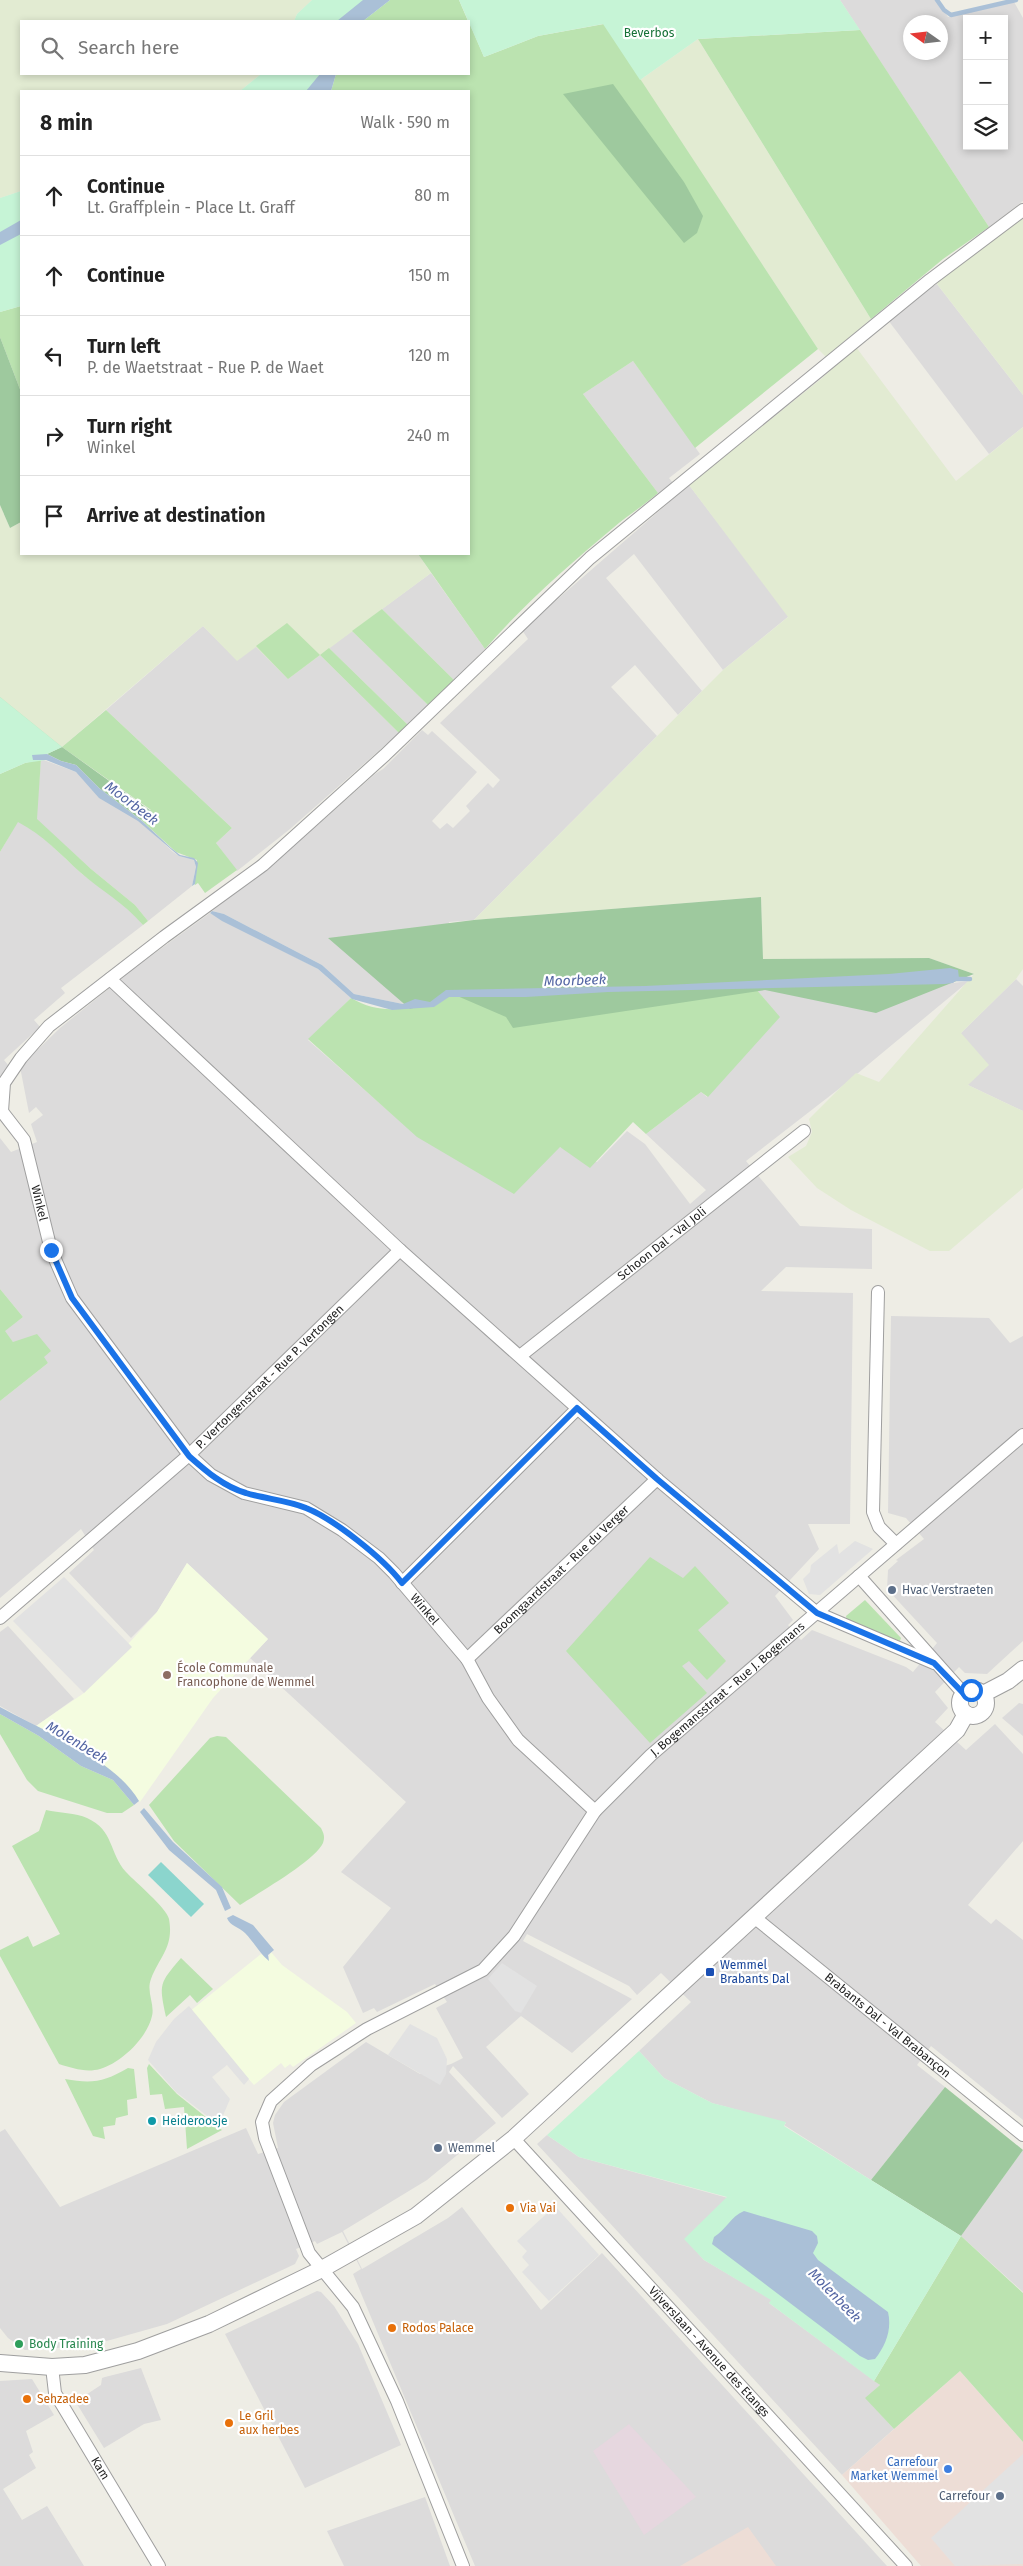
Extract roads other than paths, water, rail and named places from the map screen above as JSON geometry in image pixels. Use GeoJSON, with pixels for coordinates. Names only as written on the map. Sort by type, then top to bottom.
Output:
{"type":"FeatureCollection","features":[{"type":"Feature","properties":{"kind":"street"},"geometry":{"type":"LineString","coordinates":[[1,1111],[4,1083],[21,1058],[49,1026],[263,865],[385,755],[598,551],[930,280],[1023,210]]}},
{"type":"Feature","properties":{"kind":"street"},"geometry":{"type":"LineString","coordinates":[[110,979],[400,1250],[657,1479],[817,1613],[934,1663]]}},
{"type":"Feature","properties":{"kind":"street","name":"Winkel"},"geometry":{"type":"LineString","coordinates":[[1,1111],[24,1140],[51,1250],[72,1298],[189,1456],[211,1475],[244,1493],[306,1508],[342,1530],[379,1558],[466,1659],[488,1698],[518,1740],[595,1812]]}},
{"type":"Feature","properties":{"kind":"street","name":"Schoon Dal - Val Joli"},"geometry":{"type":"LineString","coordinates":[[520,1356],[804,1131]]}},
{"type":"Feature","properties":{"kind":"street","name":"P. Vertongenstraat - Rue P. Vertongen"},"geometry":{"type":"LineString","coordinates":[[0,1618],[189,1456],[400,1250]]}},
{"type":"Feature","properties":{"kind":"street"},"geometry":{"type":"LineString","coordinates":[[878,1292],[873,1512],[879,1527],[896,1544]]}},
{"type":"Feature","properties":{"kind":"street"},"geometry":{"type":"LineString","coordinates":[[402,1583],[577,1408]]}},
{"type":"Feature","properties":{"kind":"street","name":"J. Bogemansstraat - Rue J. Bogemans"},"geometry":{"type":"LineString","coordinates":[[464,2566],[397,2401],[354,2307],[309,2253],[265,2138],[262,2122],[271,2101],[311,2065],[367,2029],[483,1970],[514,1936],[595,1812],[651,1755],[1023,1435]]}},
{"type":"Feature","properties":{"kind":"street","name":"Boomgaardstraat - Rue du Verger"},"geometry":{"type":"LineString","coordinates":[[466,1659],[657,1479]]}},
{"type":"Feature","properties":{"kind":"street"},"geometry":{"type":"LineString","coordinates":[[859,1576],[934,1663],[964,1694]]}},
{"type":"Feature","properties":{"kind":"street"},"geometry":{"type":"LineString","coordinates":[[966,1714],[960,1703],[964,1694],[971,1690],[983,1694],[1016,1684],[1023,1669]]}},
{"type":"Feature","properties":{"kind":"street"},"geometry":{"type":"LineString","coordinates":[[966,1714],[977,1716],[985,1710],[986,1702],[983,1694]]}},
{"type":"Feature","properties":{"kind":"street"},"geometry":{"type":"LineString","coordinates":[[0,2363],[52,2367],[85,2365],[138,2351],[209,2324],[322,2269],[416,2216],[513,2138],[957,1730],[966,1714]]}},
{"type":"Feature","properties":{"kind":"street","name":"Brabants Dal - Val Brabançon"},"geometry":{"type":"LineString","coordinates":[[754,1917],[1023,2135]]}},
{"type":"Feature","properties":{"kind":"street","name":"Vijverslaan - Avenue des Etangs"},"geometry":{"type":"LineString","coordinates":[[513,2138],[906,2566]]}},
{"type":"Feature","properties":{"kind":"street","name":"Kam"},"geometry":{"type":"LineString","coordinates":[[52,2367],[55,2393],[159,2566]]}},
{"type":"Feature","properties":{"kind":"water"},"geometry":{"type":"Polygon","coordinates":[[[363,0],[390,0],[364,20],[338,20],[363,0]]]}},
{"type":"Feature","properties":{"kind":"water"},"geometry":{"type":"Polygon","coordinates":[[[319,75],[336,75],[331,90],[307,90],[319,75]]]}},
{"type":"Feature","properties":{"kind":"water"},"geometry":{"type":"Polygon","coordinates":[[[20,221],[20,235],[0,245],[0,232],[20,221]]]}},
{"type":"Feature","properties":{"kind":"water"},"geometry":{"type":"Polygon","coordinates":[[[47,754],[61,761],[76,765],[99,788],[142,821],[171,848],[180,855],[194,858],[198,863],[195,884],[192,886],[196,867],[194,860],[179,856],[138,821],[99,798],[76,772],[46,760],[33,760],[32,755],[47,754]]]}},
{"type":"Feature","properties":{"kind":"water"},"geometry":{"type":"Polygon","coordinates":[[[212,911],[224,914],[322,965],[354,994],[403,1004],[415,999],[430,1002],[446,990],[645,986],[889,974],[950,968],[958,970],[959,978],[953,983],[945,984],[608,992],[526,997],[449,997],[434,1007],[392,1010],[352,999],[318,969],[222,921],[210,913],[212,911]]]}},
{"type":"Feature","properties":{"kind":"water"},"geometry":{"type":"Polygon","coordinates":[[[0,1707],[95,1759],[128,1786],[139,1801],[134,1805],[113,1780],[81,1766],[39,1736],[0,1714],[0,1707]]]}},
{"type":"Feature","properties":{"kind":"water"},"geometry":{"type":"Polygon","coordinates":[[[144,1808],[173,1842],[222,1887],[231,1908],[225,1911],[216,1890],[169,1850],[140,1812],[144,1808]]]}},
{"type":"Feature","properties":{"kind":"water"},"geometry":{"type":"Polygon","coordinates":[[[233,1915],[253,1925],[274,1950],[268,1955],[269,1961],[245,1933],[228,1921],[227,1918],[233,1915]]]}},
{"type":"Feature","properties":{"kind":"water","name":"Molenbeek"},"geometry":{"type":"Polygon","coordinates":[[[744,2211],[812,2231],[817,2236],[818,2243],[813,2253],[818,2260],[888,2312],[889,2331],[875,2359],[868,2360],[860,2356],[712,2244],[714,2237],[744,2211]]]}},
{"type":"Feature","properties":{"kind":"waterway"},"geometry":{"type":"LineString","coordinates":[[937,0],[944,10],[951,15],[1016,0]]}},
{"type":"Feature","properties":{"kind":"waterway","name":"Moorbeek"},"geometry":{"type":"LineString","coordinates":[[954,979],[970,979]]}},
{"type":"Feature","properties":{"kind":"place","name":"Hvac Verstraeten"},"geometry":{"type":"Point","coordinates":[892,1590]}},
{"type":"Feature","properties":{"kind":"place","name":"École Communale Francophone de Wemmel"},"geometry":{"type":"Point","coordinates":[167,1675]}},
{"type":"Feature","properties":{"kind":"place","name":"Wemmel Brabants Dal"},"geometry":{"type":"Point","coordinates":[710,1972]}},
{"type":"Feature","properties":{"kind":"place","name":"Heideroosje"},"geometry":{"type":"Point","coordinates":[152,2121]}},
{"type":"Feature","properties":{"kind":"place","name":"Wemmel"},"geometry":{"type":"Point","coordinates":[438,2148]}},
{"type":"Feature","properties":{"kind":"place","name":"Via Vai"},"geometry":{"type":"Point","coordinates":[510,2208]}},
{"type":"Feature","properties":{"kind":"place","name":"Rodos Palace"},"geometry":{"type":"Point","coordinates":[392,2328]}},
{"type":"Feature","properties":{"kind":"place","name":"Body Training"},"geometry":{"type":"Point","coordinates":[19,2344]}},
{"type":"Feature","properties":{"kind":"place","name":"Sehzadee"},"geometry":{"type":"Point","coordinates":[27,2399]}},
{"type":"Feature","properties":{"kind":"place","name":"Le Gril aux herbes"},"geometry":{"type":"Point","coordinates":[229,2423]}},
{"type":"Feature","properties":{"kind":"place","name":"Carrefour Market Wemmel"},"geometry":{"type":"Point","coordinates":[948,2469]}},
{"type":"Feature","properties":{"kind":"place","name":"Carrefour"},"geometry":{"type":"Point","coordinates":[1000,2496]}},
{"type":"Feature","properties":{"kind":"park label","name":"Beverbos"},"geometry":{"type":"Point","coordinates":[649,33]}}]}
